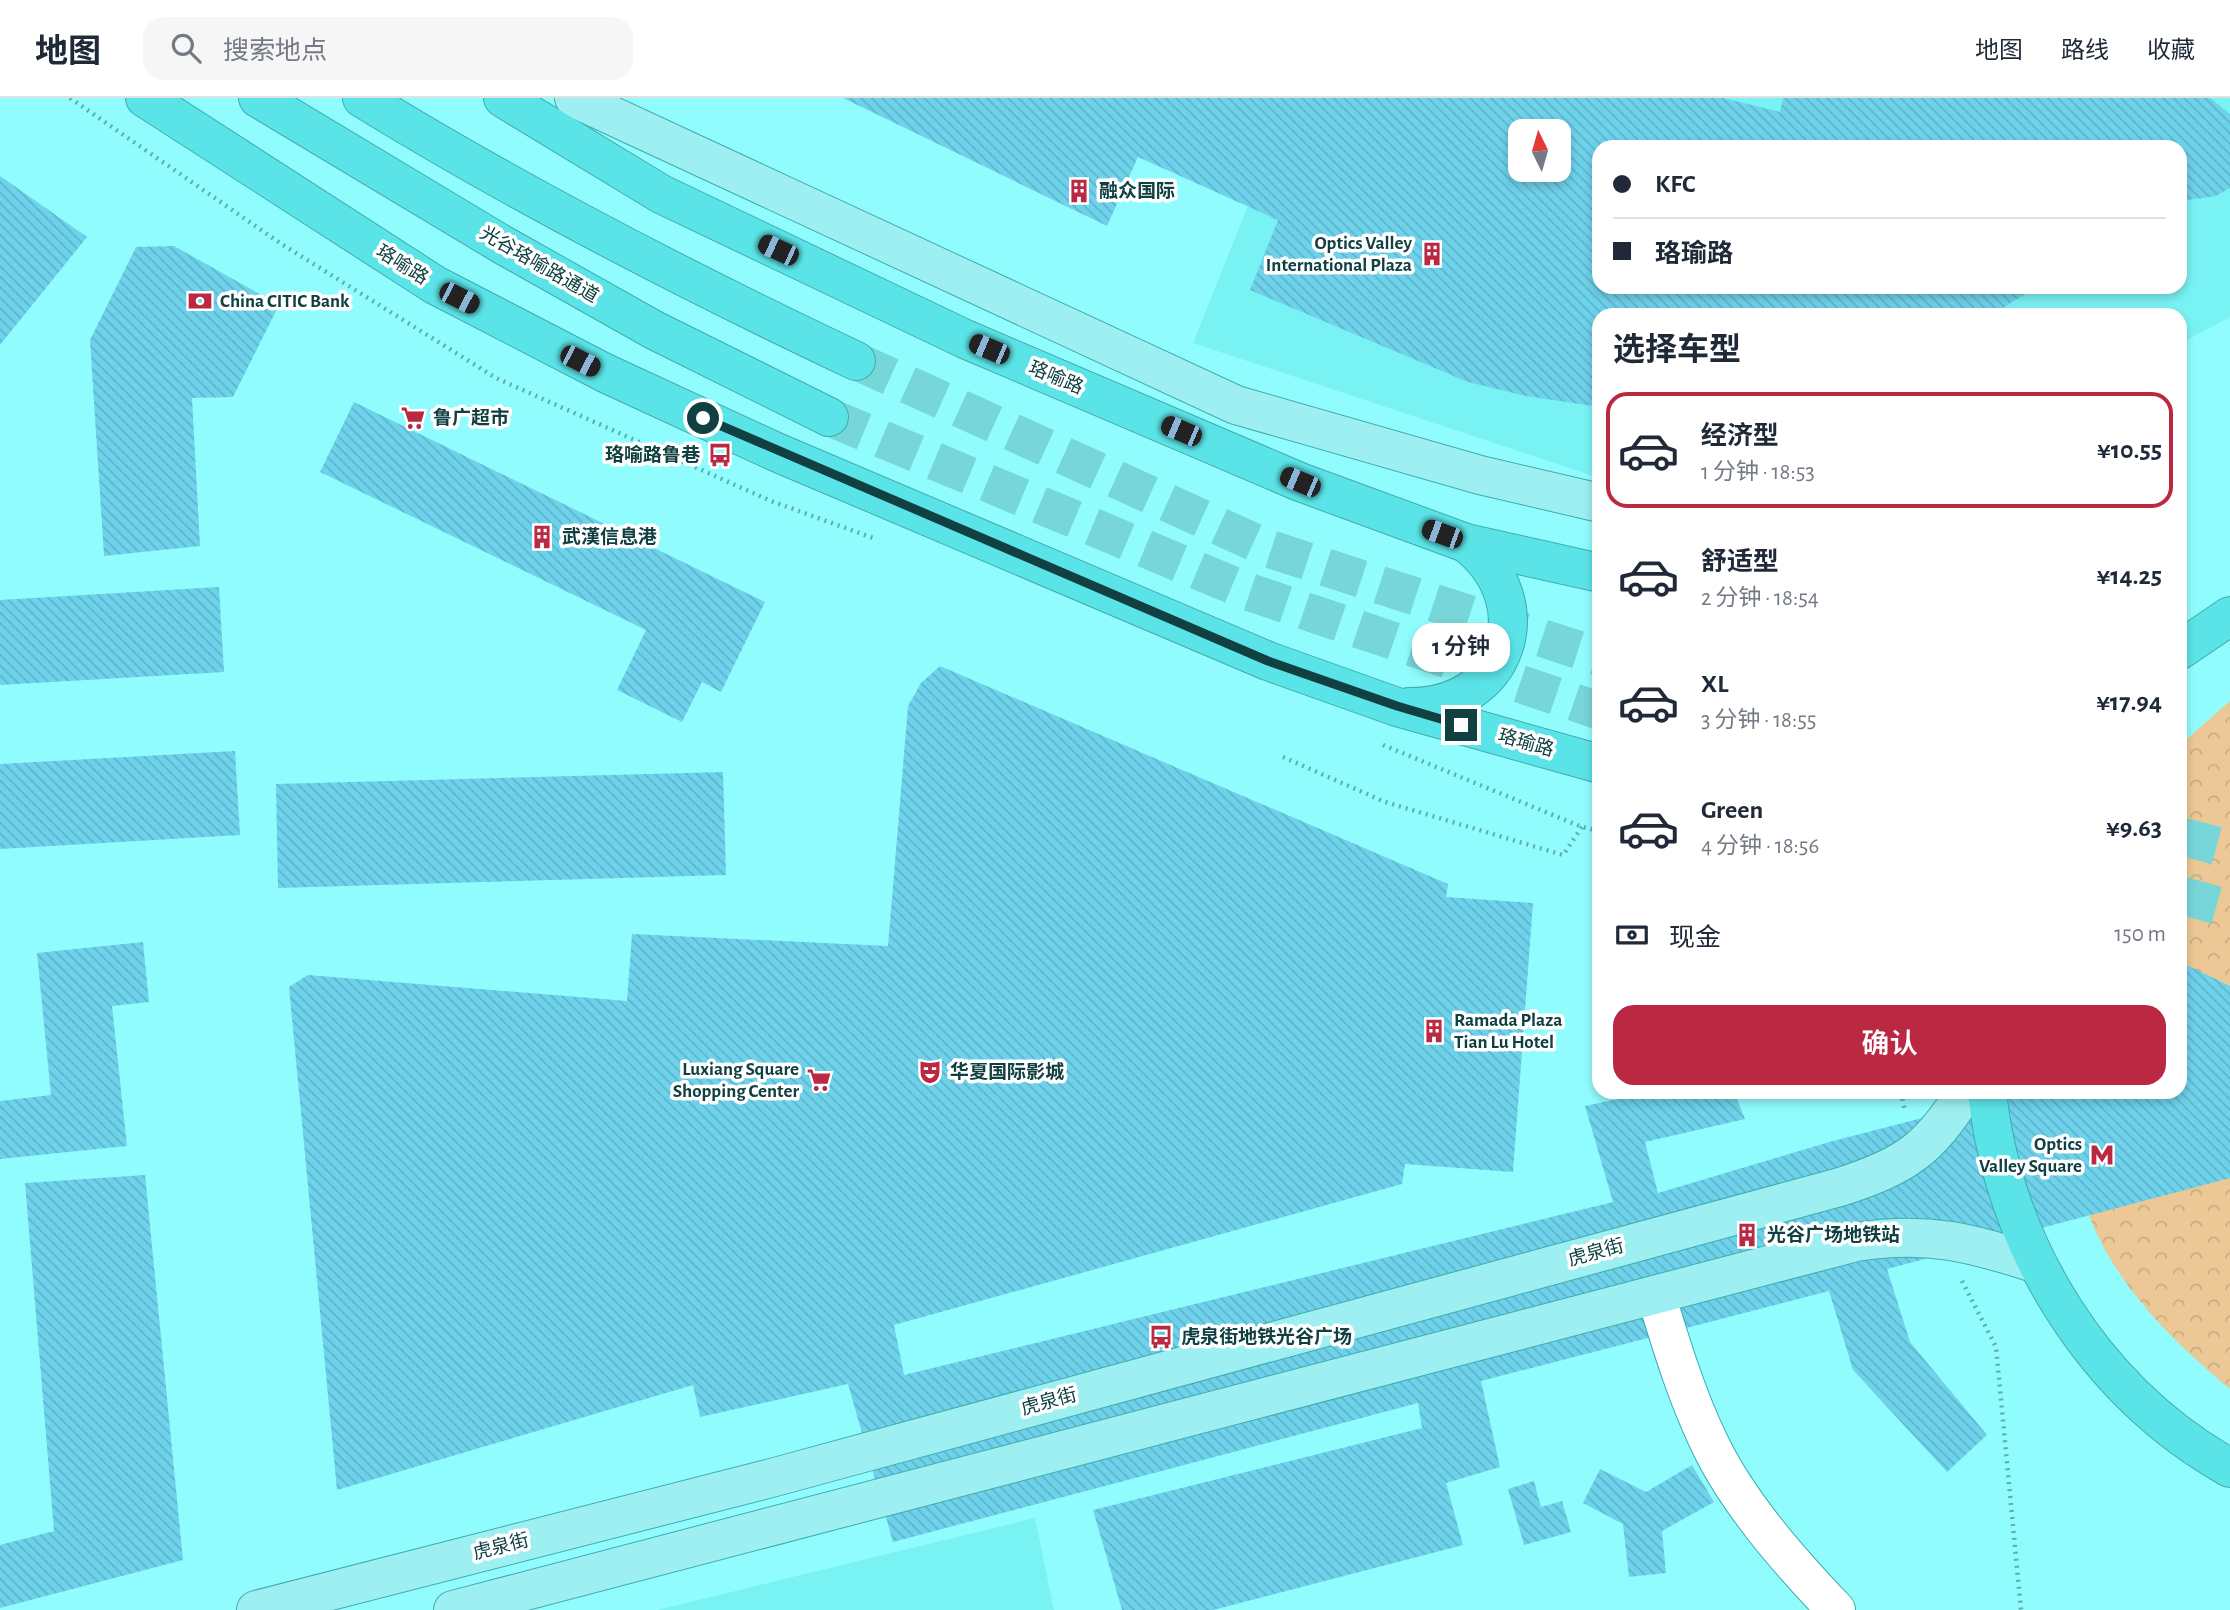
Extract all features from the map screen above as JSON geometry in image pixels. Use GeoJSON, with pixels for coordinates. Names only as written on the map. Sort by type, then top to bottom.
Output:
{"type":"FeatureCollection","features":[{"type":"Feature","properties":{"kind":"highway","name":"珞喻路"},"geometry":{"type":"LineString","coordinates":[[145,98],[435,285],[605,373],[776,452],[944,524]]}},
{"type":"Feature","properties":{"kind":"highway","name":"光谷珞喻路通道"},"geometry":{"type":"LineString","coordinates":[[258,98],[491,238],[631,317],[829,417]]}},
{"type":"Feature","properties":{"kind":"highway"},"geometry":{"type":"LineString","coordinates":[[362,98],[464,161],[683,279],[856,361]]}},
{"type":"Feature","properties":{"kind":"highway","name":"珞喻路"},"geometry":{"type":"LineString","coordinates":[[503,98],[661,194],[965,339],[1300,482],[1466,543],[1592,571]]}},
{"type":"Feature","properties":{"kind":"highway","name":"珞瑜路"},"geometry":{"type":"LineString","coordinates":[[944,524],[1268,661],[1397,706],[1592,762]]}},
{"type":"Feature","properties":{"kind":"highway"},"geometry":{"type":"LineString","coordinates":[[1397,706],[1426,707],[1449,703],[1469,693],[1486,678],[1499,660],[1507,639],[1509,617],[1506,595],[1491,565],[1466,543]]}},
{"type":"Feature","properties":{"kind":"highway"},"geometry":{"type":"LineString","coordinates":[[2187,645],[2230,616]]}},
{"type":"Feature","properties":{"kind":"highway"},"geometry":{"type":"LineString","coordinates":[[1988,1099],[1992,1132],[2010,1200],[2037,1264],[2070,1320],[2110,1371],[2156,1417],[2230,1468]]}},
{"type":"Feature","properties":{"kind":"main road"},"geometry":{"type":"LineString","coordinates":[[573,98],[1236,405],[1480,475],[1592,501]]}},
{"type":"Feature","properties":{"kind":"main road","name":"虎泉街"},"geometry":{"type":"LineString","coordinates":[[256,1610],[775,1477],[1840,1187],[1882,1173],[1914,1156],[1947,1122],[1961,1099]]}},
{"type":"Feature","properties":{"kind":"main road"},"geometry":{"type":"LineString","coordinates":[[453,1610],[1856,1242],[1894,1236],[1939,1237],[1988,1248],[2037,1264]]}},
{"type":"Feature","properties":{"kind":"street"},"geometry":{"type":"LineString","coordinates":[[1656,1294],[1687,1389],[1709,1443],[1761,1522],[1800,1573],[1836,1610]]}},
{"type":"Feature","properties":{"kind":"path"},"geometry":{"type":"LineString","coordinates":[[1283,758],[1385,802],[1563,855],[1582,827]]}},
{"type":"Feature","properties":{"kind":"path"},"geometry":{"type":"LineString","coordinates":[[1939,1237],[1996,1348],[2021,1610]]}},
{"type":"Feature","properties":{"kind":"shaded area","name":"Optics Valley International Plaza"},"geometry":{"type":"Polygon","coordinates":[[[1291,98],[2230,98],[2230,317],[2187,340],[2187,308],[1592,308],[1592,476],[1193,343],[1291,98]]]}},
{"type":"Feature","properties":{"kind":"shaded area"},"geometry":{"type":"Polygon","coordinates":[[[1035,1518],[1054,1610],[657,1610],[1035,1518]]]}},
{"type":"Feature","properties":{"kind":"green space"},"geometry":{"type":"Polygon","coordinates":[[[2230,701],[2230,1389],[2189,1353],[2151,1314],[2118,1271],[2092,1223],[2068,1157],[2168,1099],[2187,1099],[2187,739],[2230,701]]]}},
{"type":"Feature","properties":{"kind":"building","name":"Optics Valley International Plaza"},"geometry":{"type":"Polygon","coordinates":[[[843,98],[1723,98],[1780,112],[1783,98],[2210,98],[2230,114],[2230,188],[2216,196],[2187,200],[2187,140],[1592,140],[1592,294],[2025,294],[2003,308],[1592,308],[1592,406],[1526,396],[1468,382],[1250,290],[1278,220],[1138,157],[1107,226],[843,98]]]}},
{"type":"Feature","properties":{"kind":"building"},"geometry":{"type":"Polygon","coordinates":[[[0,176],[87,237],[0,345],[0,176]]]}},
{"type":"Feature","properties":{"kind":"building"},"geometry":{"type":"Polygon","coordinates":[[[174,246],[279,305],[233,397],[192,398],[200,546],[104,556],[90,340],[136,247],[174,246]]]}},
{"type":"Feature","properties":{"kind":"building","name":"武漢信息港"},"geometry":{"type":"Polygon","coordinates":[[[354,402],[765,602],[721,692],[702,682],[682,722],[617,690],[646,630],[320,472],[354,402]]]}},
{"type":"Feature","properties":{"kind":"building"},"geometry":{"type":"Polygon","coordinates":[[[219,587],[224,672],[0,685],[0,600],[219,587]]]}},
{"type":"Feature","properties":{"kind":"building","name":"Luxiang Square Shopping Center"},"geometry":{"type":"Polygon","coordinates":[[[940,666],[1448,884],[1446,897],[1533,903],[1513,1172],[1405,1164],[1402,1184],[894,1325],[904,1375],[1613,1202],[1585,1106],[1618,1099],[1737,1099],[1745,1119],[1645,1142],[1658,1193],[1833,1141],[1996,1099],[2187,1099],[2187,965],[2230,986],[2230,1178],[1887,1269],[1910,1342],[1987,1435],[1947,1472],[1853,1370],[1829,1291],[1481,1381],[1500,1467],[1446,1483],[1463,1545],[1213,1610],[1122,1610],[1093,1510],[1422,1428],[1418,1403],[893,1542],[848,1384],[700,1417],[693,1385],[337,1490],[289,987],[308,975],[627,1001],[632,934],[888,946],[908,706],[921,683],[940,666]]]}},
{"type":"Feature","properties":{"kind":"building"},"geometry":{"type":"Polygon","coordinates":[[[235,751],[240,835],[0,849],[0,764],[235,751]]]}},
{"type":"Feature","properties":{"kind":"building"},"geometry":{"type":"Polygon","coordinates":[[[723,772],[726,875],[278,888],[276,784],[723,772]]]}},
{"type":"Feature","properties":{"kind":"building"},"geometry":{"type":"Polygon","coordinates":[[[143,942],[149,1002],[112,1006],[127,1146],[0,1159],[0,1101],[51,1095],[37,953],[143,942]]]}},
{"type":"Feature","properties":{"kind":"building"},"geometry":{"type":"Polygon","coordinates":[[[145,1175],[183,1560],[0,1608],[0,1545],[54,1531],[25,1183],[145,1175]]]}},
{"type":"Feature","properties":{"kind":"building"},"geometry":{"type":"Polygon","coordinates":[[[1692,1465],[1714,1502],[1662,1531],[1666,1573],[1629,1577],[1623,1524],[1583,1503],[1600,1469],[1646,1492],[1692,1465]]]}},
{"type":"Feature","properties":{"kind":"building"},"geometry":{"type":"Polygon","coordinates":[[[1534,1481],[1541,1507],[1562,1501],[1571,1532],[1524,1545],[1508,1489],[1534,1481]]]}},
{"type":"Feature","properties":{"kind":"tunnel"},"geometry":{"type":"LineString","coordinates":[[856,361],[1267,548],[1592,654]]}},
{"type":"Feature","properties":{"kind":"tunnel"},"geometry":{"type":"LineString","coordinates":[[829,417],[1249,592],[1592,708]]}},
{"type":"Feature","properties":{"kind":"tunnel"},"geometry":{"type":"LineString","coordinates":[[2187,838],[2230,849]]}},
{"type":"Feature","properties":{"kind":"tunnel"},"geometry":{"type":"LineString","coordinates":[[2187,897],[2230,909]]}},
{"type":"Feature","properties":{"kind":"place","name":"融众国际"},"geometry":{"type":"Point","coordinates":[1079,191]}},
{"type":"Feature","properties":{"kind":"place","name":"Optics Valley International Plaza"},"geometry":{"type":"Point","coordinates":[1432,254]}},
{"type":"Feature","properties":{"kind":"place","name":"China CITIC Bank"},"geometry":{"type":"Point","coordinates":[200,301]}},
{"type":"Feature","properties":{"kind":"place","name":"鲁广超市"},"geometry":{"type":"Point","coordinates":[413,418]}},
{"type":"Feature","properties":{"kind":"place","name":"珞喻路鲁巷"},"geometry":{"type":"Point","coordinates":[720,455]}},
{"type":"Feature","properties":{"kind":"place","name":"武漢信息港"},"geometry":{"type":"Point","coordinates":[542,537]}},
{"type":"Feature","properties":{"kind":"place","name":"Ramada Plaza Tian Lu Hotel"},"geometry":{"type":"Point","coordinates":[1434,1031]}},
{"type":"Feature","properties":{"kind":"place","name":"华夏国际影城"},"geometry":{"type":"Point","coordinates":[930,1072]}},
{"type":"Feature","properties":{"kind":"place","name":"Luxiang Square Shopping Center"},"geometry":{"type":"Point","coordinates":[819,1080]}},
{"type":"Feature","properties":{"kind":"place","name":"Optics Valley Square"},"geometry":{"type":"Point","coordinates":[2102,1155]}},
{"type":"Feature","properties":{"kind":"place","name":"光谷广场地铁站"},"geometry":{"type":"Point","coordinates":[1747,1235]}},
{"type":"Feature","properties":{"kind":"place","name":"虎泉街地铁光谷广场"},"geometry":{"type":"Point","coordinates":[1161,1337]}},
{"type":"Feature","properties":{"kind":"route"},"geometry":{"type":"LineString","coordinates":[[703,418],[1071,579],[1268,661],[1397,706],[1461,725]]}}]}
